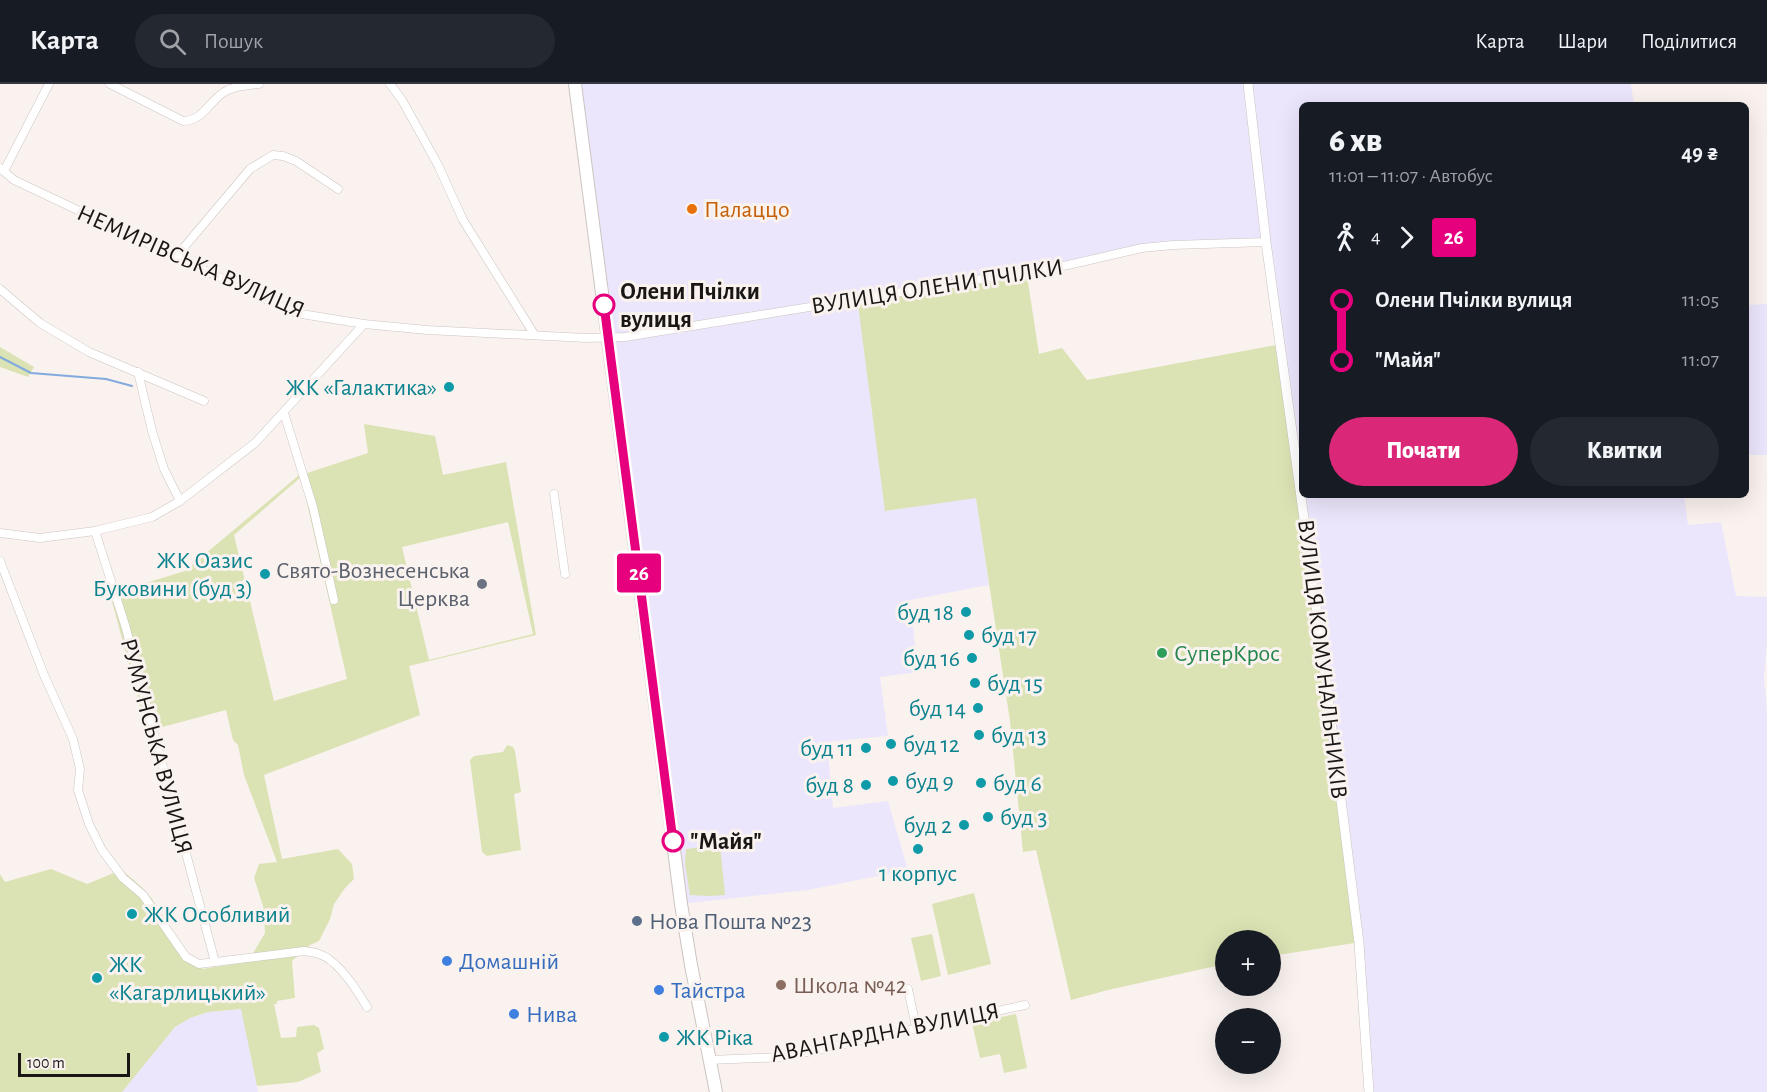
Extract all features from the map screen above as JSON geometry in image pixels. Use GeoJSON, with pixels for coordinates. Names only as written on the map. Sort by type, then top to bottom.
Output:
{"type":"FeatureCollection","features":[{"type":"Feature","properties":{"kind":"main road"},"geometry":{"type":"LineString","coordinates":[[575,84],[681,904],[716,1092]]}},
{"type":"Feature","properties":{"kind":"street"},"geometry":{"type":"LineString","coordinates":[[2,170],[49,84]]}},
{"type":"Feature","properties":{"kind":"street"},"geometry":{"type":"LineString","coordinates":[[110,84],[175,118],[189,121],[202,114],[226,91],[259,84]]}},
{"type":"Feature","properties":{"kind":"street"},"geometry":{"type":"LineString","coordinates":[[390,84],[402,100],[438,165],[463,220],[534,334]]}},
{"type":"Feature","properties":{"kind":"street","name":"ВУЛИЦЯ КОМУНАЛЬНИКІВ"},"geometry":{"type":"LineString","coordinates":[[1248,84],[1266,242],[1299,479]]}},
{"type":"Feature","properties":{"kind":"street"},"geometry":{"type":"LineString","coordinates":[[176,258],[250,169],[273,155],[296,161],[338,189]]}},
{"type":"Feature","properties":{"kind":"street","name":"НЕМИРІВСЬКА ВУЛИЦЯ"},"geometry":{"type":"LineString","coordinates":[[2,170],[14,180],[295,313],[364,324],[427,330],[608,338]]}},
{"type":"Feature","properties":{"kind":"street","name":"ВУЛИЦЯ ОЛЕНИ ПЧІЛКИ"},"geometry":{"type":"LineString","coordinates":[[608,338],[1068,265],[1142,248],[1266,242]]}},
{"type":"Feature","properties":{"kind":"street"},"geometry":{"type":"LineString","coordinates":[[0,289],[40,323],[89,352],[204,401]]}},
{"type":"Feature","properties":{"kind":"street"},"geometry":{"type":"LineString","coordinates":[[0,534],[40,538],[95,531],[152,516],[180,501],[255,443],[364,324]]}},
{"type":"Feature","properties":{"kind":"street"},"geometry":{"type":"LineString","coordinates":[[138,372],[152,431],[165,469],[180,501]]}},
{"type":"Feature","properties":{"kind":"street"},"geometry":{"type":"LineString","coordinates":[[284,413],[313,507],[334,600]]}},
{"type":"Feature","properties":{"kind":"street"},"geometry":{"type":"LineString","coordinates":[[554,494],[565,574]]}},
{"type":"Feature","properties":{"kind":"street","name":"ВУЛИЦЯ КОМУНАЛЬНИКІВ"},"geometry":{"type":"LineString","coordinates":[[1302,498],[1359,943],[1368,1092]]}},
{"type":"Feature","properties":{"kind":"street","name":"РУМУНСЬКА ВУЛИЦЯ"},"geometry":{"type":"LineString","coordinates":[[95,531],[125,625],[215,962]]}},
{"type":"Feature","properties":{"kind":"street"},"geometry":{"type":"LineString","coordinates":[[0,561],[44,675],[73,739],[80,769],[78,790],[89,824],[102,850],[123,878],[143,895],[186,957],[199,963],[304,951],[319,954],[328,959],[356,987],[367,1007]]}},
{"type":"Feature","properties":{"kind":"street"},"geometry":{"type":"LineString","coordinates":[[908,989],[916,1027]]}},
{"type":"Feature","properties":{"kind":"street","name":"АВАНГАРДНА ВУЛИЦЯ"},"geometry":{"type":"LineString","coordinates":[[709,1060],[784,1057],[1025,1005]]}},
{"type":"Feature","properties":{"kind":"shaded area"},"geometry":{"type":"Polygon","coordinates":[[[573,84],[1631,84],[1634,102],[1299,102],[1299,468],[1268,241],[1212,241],[858,297],[886,511],[976,497],[989,585],[910,600],[918,672],[880,677],[888,736],[827,742],[833,808],[888,801],[908,870],[808,890],[681,904],[573,84]]]}},
{"type":"Feature","properties":{"kind":"shaded area"},"geometry":{"type":"Polygon","coordinates":[[[1767,304],[1767,455],[1749,455],[1749,305],[1767,304]]]}},
{"type":"Feature","properties":{"kind":"shaded area"},"geometry":{"type":"Polygon","coordinates":[[[1303,498],[1684,498],[1688,525],[1721,522],[1736,596],[1767,597],[1764,677],[1767,712],[1767,1092],[1370,1092],[1361,942],[1303,498]]]}},
{"type":"Feature","properties":{"kind":"shaded area"},"geometry":{"type":"Polygon","coordinates":[[[242,1009],[258,1092],[122,1092],[175,1027],[190,1018],[209,1012],[242,1009]]]}},
{"type":"Feature","properties":{"kind":"green space","name":"СуперКрос"},"geometry":{"type":"Polygon","coordinates":[[[1026,269],[1039,354],[1062,348],[1087,380],[1282,344],[1299,473],[1299,498],[1302,498],[1361,942],[1281,954],[1281,930],[1215,930],[1215,966],[1071,1000],[1036,850],[1023,852],[1010,721],[976,498],[885,511],[857,297],[1026,269]]]}},
{"type":"Feature","properties":{"kind":"green space"},"geometry":{"type":"Polygon","coordinates":[[[0,347],[34,367],[28,377],[0,367],[0,347]]]}},
{"type":"Feature","properties":{"kind":"green space"},"geometry":{"type":"Polygon","coordinates":[[[364,424],[435,436],[443,475],[506,462],[536,635],[409,666],[420,715],[264,775],[282,859],[338,849],[352,864],[354,879],[334,904],[330,919],[319,941],[310,945],[292,961],[295,998],[277,1001],[277,1004],[274,1004],[281,1038],[296,1037],[297,1027],[314,1025],[319,1028],[324,1049],[317,1053],[321,1072],[298,1082],[257,1086],[241,1009],[208,1012],[190,1018],[175,1027],[122,1092],[0,1092],[0,874],[5,882],[51,869],[87,884],[121,870],[149,895],[176,943],[190,957],[199,961],[202,969],[248,962],[265,933],[263,906],[254,878],[259,864],[277,862],[244,775],[238,745],[233,740],[226,710],[147,731],[110,594],[185,571],[298,476],[368,453],[364,424]],[[301,477],[234,535],[274,701],[347,679],[301,477]],[[508,522],[402,547],[429,660],[533,634],[508,522]]]}},
{"type":"Feature","properties":{"kind":"green space"},"geometry":{"type":"Polygon","coordinates":[[[507,745],[513,747],[515,751],[521,792],[514,794],[521,850],[487,856],[482,852],[470,760],[474,756],[503,752],[507,745]]]}},
{"type":"Feature","properties":{"kind":"green space"},"geometry":{"type":"Polygon","coordinates":[[[720,845],[725,895],[690,895],[685,864],[686,849],[720,845]]]}},
{"type":"Feature","properties":{"kind":"green space"},"geometry":{"type":"Polygon","coordinates":[[[974,893],[991,964],[948,975],[932,904],[974,893]]]}},
{"type":"Feature","properties":{"kind":"green space"},"geometry":{"type":"Polygon","coordinates":[[[932,934],[941,976],[921,981],[911,938],[932,934]]]}},
{"type":"Feature","properties":{"kind":"green space"},"geometry":{"type":"Polygon","coordinates":[[[1016,1014],[1027,1068],[1004,1073],[1000,1054],[980,1058],[972,1023],[1016,1014]]]}},
{"type":"Feature","properties":{"kind":"waterway"},"geometry":{"type":"LineString","coordinates":[[0,357],[31,373],[106,379],[132,386]]}},
{"type":"Feature","properties":{"kind":"bus line","name":"26"},"geometry":{"type":"LineString","coordinates":[[604,305],[673,841]]}},
{"type":"Feature","properties":{"kind":"place","name":"Палаццо"},"geometry":{"type":"Point","coordinates":[692,209]}},
{"type":"Feature","properties":{"kind":"place","name":"Олени Пчілки вулиця"},"geometry":{"type":"Point","coordinates":[604,305]}},
{"type":"Feature","properties":{"kind":"place","name":"ЖК «Галактика»"},"geometry":{"type":"Point","coordinates":[449,387]}},
{"type":"Feature","properties":{"kind":"place","name":"ЖК Оазис Буковини (буд 3)"},"geometry":{"type":"Point","coordinates":[265,574]}},
{"type":"Feature","properties":{"kind":"place","name":"Свято-Вознесенська Церква"},"geometry":{"type":"Point","coordinates":[482,584]}},
{"type":"Feature","properties":{"kind":"place","name":"буд 18"},"geometry":{"type":"Point","coordinates":[966,612]}},
{"type":"Feature","properties":{"kind":"place","name":"буд 17"},"geometry":{"type":"Point","coordinates":[969,635]}},
{"type":"Feature","properties":{"kind":"place","name":"СуперКрос"},"geometry":{"type":"Point","coordinates":[1162,653]}},
{"type":"Feature","properties":{"kind":"place","name":"буд 16"},"geometry":{"type":"Point","coordinates":[972,658]}},
{"type":"Feature","properties":{"kind":"place","name":"буд 15"},"geometry":{"type":"Point","coordinates":[975,683]}},
{"type":"Feature","properties":{"kind":"place","name":"буд 14"},"geometry":{"type":"Point","coordinates":[978,708]}},
{"type":"Feature","properties":{"kind":"place","name":"буд 13"},"geometry":{"type":"Point","coordinates":[979,735]}},
{"type":"Feature","properties":{"kind":"place","name":"буд 12"},"geometry":{"type":"Point","coordinates":[891,744]}},
{"type":"Feature","properties":{"kind":"place","name":"буд 11"},"geometry":{"type":"Point","coordinates":[866,748]}},
{"type":"Feature","properties":{"kind":"place","name":"буд 9"},"geometry":{"type":"Point","coordinates":[893,781]}},
{"type":"Feature","properties":{"kind":"place","name":"буд 6"},"geometry":{"type":"Point","coordinates":[981,783]}},
{"type":"Feature","properties":{"kind":"place","name":"буд 8"},"geometry":{"type":"Point","coordinates":[866,785]}},
{"type":"Feature","properties":{"kind":"place","name":"буд 3"},"geometry":{"type":"Point","coordinates":[988,817]}},
{"type":"Feature","properties":{"kind":"place","name":"буд 2"},"geometry":{"type":"Point","coordinates":[964,825]}},
{"type":"Feature","properties":{"kind":"place","name":"\"Майя\""},"geometry":{"type":"Point","coordinates":[673,841]}},
{"type":"Feature","properties":{"kind":"place","name":"1 корпус"},"geometry":{"type":"Point","coordinates":[918,849]}},
{"type":"Feature","properties":{"kind":"place","name":"ЖК Особливий"},"geometry":{"type":"Point","coordinates":[132,914]}},
{"type":"Feature","properties":{"kind":"place","name":"Нова Пошта №23"},"geometry":{"type":"Point","coordinates":[637,921]}},
{"type":"Feature","properties":{"kind":"place","name":"Домашній"},"geometry":{"type":"Point","coordinates":[447,961]}},
{"type":"Feature","properties":{"kind":"place","name":"ЖК «Кагарлицький»"},"geometry":{"type":"Point","coordinates":[97,978]}},
{"type":"Feature","properties":{"kind":"place","name":"Школа №42"},"geometry":{"type":"Point","coordinates":[781,985]}},
{"type":"Feature","properties":{"kind":"place","name":"Тайстра"},"geometry":{"type":"Point","coordinates":[659,990]}},
{"type":"Feature","properties":{"kind":"place","name":"Нива"},"geometry":{"type":"Point","coordinates":[514,1014]}},
{"type":"Feature","properties":{"kind":"place","name":"ЖК Ріка"},"geometry":{"type":"Point","coordinates":[664,1037]}}]}
